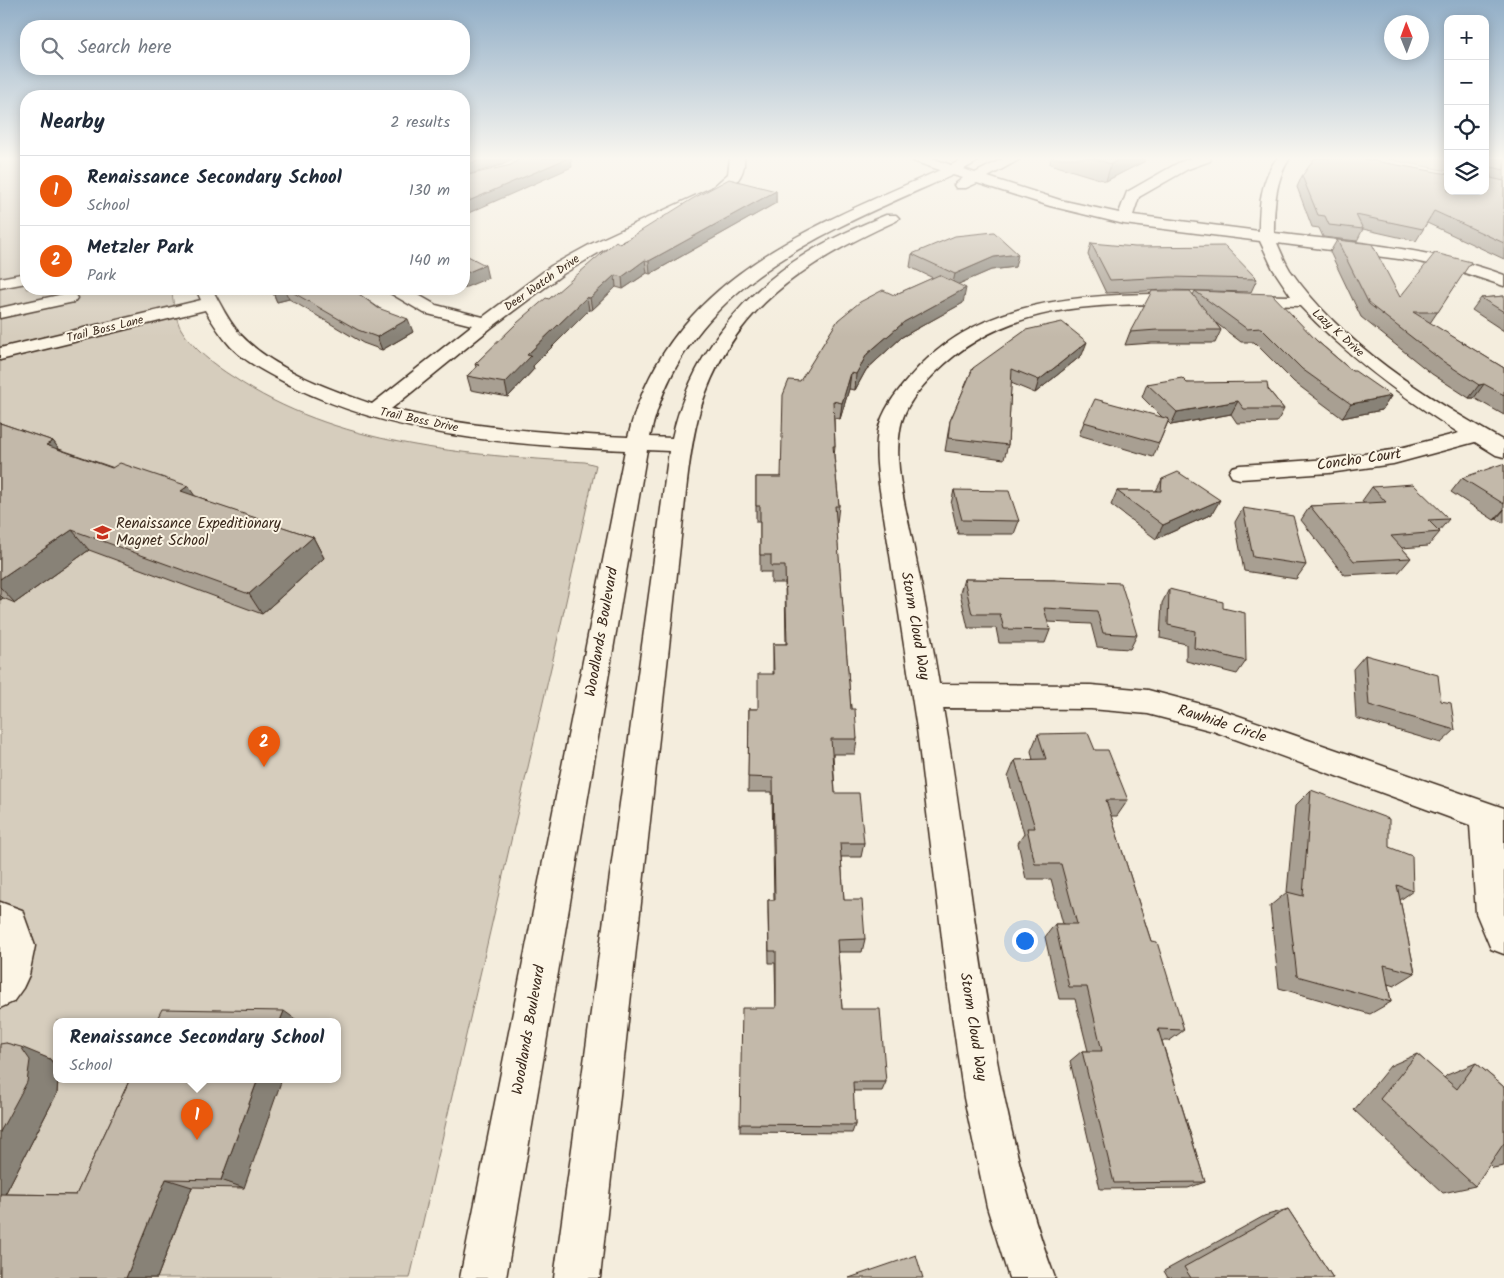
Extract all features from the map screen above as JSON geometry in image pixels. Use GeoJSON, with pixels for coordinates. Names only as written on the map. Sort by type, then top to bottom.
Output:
{"type":"FeatureCollection","features":[{"type":"Feature","properties":{"kind":"street","name":"Deer Watch Drive"},"geometry":{"type":"LineString","coordinates":[[376,411],[556,270],[575,258],[661,218]]}},
{"type":"Feature","properties":{"kind":"street","name":"Woodlands Boulevard"},"geometry":{"type":"LineString","coordinates":[[483,1278],[638,444],[653,392],[663,370],[688,331],[722,294],[769,258],[790,245],[845,218]]}},
{"type":"Feature","properties":{"kind":"street"},"geometry":{"type":"LineString","coordinates":[[577,1278],[681,445],[688,412],[704,370],[726,335],[756,300],[773,284],[813,257],[891,218]]}},
{"type":"Feature","properties":{"kind":"street"},"geometry":{"type":"LineString","coordinates":[[1117,218],[1392,251],[1440,260],[1504,281]]}},
{"type":"Feature","properties":{"kind":"street","name":"Lazy K Drive"},"geometry":{"type":"LineString","coordinates":[[1268,218],[1267,237],[1281,267],[1302,301],[1332,330],[1376,365],[1476,435],[1504,450]]}},
{"type":"Feature","properties":{"kind":"street"},"geometry":{"type":"LineString","coordinates":[[0,284],[20,279]]}},
{"type":"Feature","properties":{"kind":"street"},"geometry":{"type":"LineString","coordinates":[[0,313],[79,295]]}},
{"type":"Feature","properties":{"kind":"street"},"geometry":{"type":"LineString","coordinates":[[406,295],[430,309],[486,323]]}},
{"type":"Feature","properties":{"kind":"street","name":"Trail Boss Drive"},"geometry":{"type":"LineString","coordinates":[[208,296],[223,324],[239,343],[262,362],[296,382],[335,399],[429,424],[492,434],[559,440],[681,445]]}},
{"type":"Feature","properties":{"kind":"street","name":"Trail Boss Lane"},"geometry":{"type":"LineString","coordinates":[[0,354],[72,337],[208,296]]}},
{"type":"Feature","properties":{"kind":"street"},"geometry":{"type":"LineString","coordinates":[[68,298],[72,337]]}},
{"type":"Feature","properties":{"kind":"street","name":"Storm Cloud Way"},"geometry":{"type":"LineString","coordinates":[[1032,1278],[1019,1244],[994,1154],[982,1085],[927,696],[891,484],[888,447],[893,417],[911,388],[930,364],[957,344],[989,326],[1048,307],[1120,299],[1302,301]]}},
{"type":"Feature","properties":{"kind":"street","name":"Concho Court"},"geometry":{"type":"LineString","coordinates":[[1240,472],[1329,466],[1393,457],[1476,435]]}},
{"type":"Feature","properties":{"kind":"street","name":"Rawhide Circle"},"geometry":{"type":"LineString","coordinates":[[927,696],[1091,697],[1148,702],[1216,720],[1495,820]]}},
{"type":"Feature","properties":{"kind":"street"},"geometry":{"type":"LineString","coordinates":[[1495,820],[1494,913],[1504,936]]}},
{"type":"Feature","properties":{"kind":"street"},"geometry":{"type":"LineString","coordinates":[[0,919],[8,922],[17,946],[10,975],[0,988]]}},
{"type":"Feature","properties":{"kind":"shaded area"},"geometry":{"type":"Polygon","coordinates":[[[0,218],[20,218],[20,295],[173,295],[179,325],[204,356],[233,377],[273,400],[314,418],[358,432],[403,443],[448,450],[585,462],[596,465],[410,1278],[0,1278],[0,218]]]}},
{"type":"Feature","properties":{"kind":"building"},"geometry":{"type":"Polygon","coordinates":[[[662,218],[728,218],[649,261],[645,260],[622,277],[615,275],[590,298],[587,297],[527,355],[531,356],[505,383],[467,376],[479,365],[475,364],[517,323],[546,298],[549,299],[616,241],[620,244],[662,218]]]}},
{"type":"Feature","properties":{"kind":"building"},"geometry":{"type":"Polygon","coordinates":[[[1326,218],[1357,218],[1363,229],[1329,225],[1326,218]]]}},
{"type":"Feature","properties":{"kind":"building"},"geometry":{"type":"Polygon","coordinates":[[[1369,218],[1430,218],[1423,229],[1369,218]]]}},
{"type":"Feature","properties":{"kind":"building"},"geometry":{"type":"Polygon","coordinates":[[[1449,218],[1504,218],[1504,243],[1449,218]]]}},
{"type":"Feature","properties":{"kind":"building"},"geometry":{"type":"Polygon","coordinates":[[[994,232],[1018,254],[994,257],[955,274],[912,254],[955,236],[994,232]]]}},
{"type":"Feature","properties":{"kind":"building"},"geometry":{"type":"Polygon","coordinates":[[[1337,240],[1372,244],[1400,297],[1435,253],[1471,262],[1438,312],[1413,312],[1504,368],[1504,395],[1484,384],[1479,385],[1441,360],[1369,304],[1337,240]]]}},
{"type":"Feature","properties":{"kind":"building"},"geometry":{"type":"Polygon","coordinates":[[[1091,243],[1135,247],[1225,246],[1257,279],[1171,277],[1110,280],[1091,243]]]}},
{"type":"Feature","properties":{"kind":"building"},"geometry":{"type":"Polygon","coordinates":[[[470,257],[485,265],[470,271],[470,257]]]}},
{"type":"Feature","properties":{"kind":"building"},"geometry":{"type":"Polygon","coordinates":[[[939,275],[966,288],[904,322],[867,354],[856,374],[851,373],[842,403],[833,401],[835,446],[833,446],[839,506],[835,506],[851,709],[855,709],[857,739],[831,739],[835,793],[859,793],[864,843],[840,843],[844,900],[862,900],[865,939],[837,940],[842,1009],[880,1009],[886,1082],[853,1082],[855,1125],[740,1124],[742,1008],[776,1008],[776,951],[769,951],[768,900],[775,900],[773,778],[748,777],[749,709],[758,709],[758,674],[774,674],[773,644],[787,644],[785,566],[771,566],[771,555],[760,555],[760,506],[756,506],[756,477],[781,477],[783,395],[789,380],[800,381],[838,320],[860,302],[883,290],[894,295],[939,275]]]}},
{"type":"Feature","properties":{"kind":"building"},"geometry":{"type":"Polygon","coordinates":[[[1152,291],[1190,291],[1221,330],[1130,332],[1152,291]]]}},
{"type":"Feature","properties":{"kind":"building"},"geometry":{"type":"Polygon","coordinates":[[[1195,291],[1272,294],[1317,341],[1352,371],[1355,371],[1391,396],[1351,404],[1302,369],[1261,328],[1247,329],[1195,291]]]}},
{"type":"Feature","properties":{"kind":"building"},"geometry":{"type":"Polygon","coordinates":[[[297,295],[360,295],[378,308],[408,319],[377,337],[358,330],[297,295]]]}},
{"type":"Feature","properties":{"kind":"building"},"geometry":{"type":"Polygon","coordinates":[[[1504,296],[1504,312],[1481,298],[1504,296]]]}},
{"type":"Feature","properties":{"kind":"building"},"geometry":{"type":"Polygon","coordinates":[[[1062,322],[1087,342],[1039,380],[1012,369],[1008,445],[948,438],[950,421],[973,368],[1026,330],[1062,322]]]}},
{"type":"Feature","properties":{"kind":"building"},"geometry":{"type":"Polygon","coordinates":[[[1182,378],[1187,383],[1267,382],[1268,389],[1284,409],[1244,409],[1238,401],[1177,412],[1147,384],[1182,378]]]}},
{"type":"Feature","properties":{"kind":"building"},"geometry":{"type":"Polygon","coordinates":[[[1095,399],[1169,419],[1159,443],[1084,422],[1095,399]]]}},
{"type":"Feature","properties":{"kind":"building","name":"Renaissance Expeditionary Magnet School"},"geometry":{"type":"Polygon","coordinates":[[[0,423],[53,441],[46,445],[112,468],[120,463],[188,486],[181,491],[207,500],[205,501],[313,537],[249,594],[72,530],[0,579],[0,423]]]}},
{"type":"Feature","properties":{"kind":"building"},"geometry":{"type":"Polygon","coordinates":[[[1502,464],[1504,465],[1504,504],[1462,478],[1502,464]]]}},
{"type":"Feature","properties":{"kind":"building"},"geometry":{"type":"Polygon","coordinates":[[[1178,472],[1220,500],[1163,525],[1117,491],[1161,491],[1162,479],[1178,472]]]}},
{"type":"Feature","properties":{"kind":"building"},"geometry":{"type":"Polygon","coordinates":[[[1413,484],[1449,519],[1428,520],[1440,532],[1391,536],[1411,558],[1354,561],[1310,506],[1386,502],[1372,487],[1413,484]]]}},
{"type":"Feature","properties":{"kind":"building"},"geometry":{"type":"Polygon","coordinates":[[[954,490],[1009,491],[1019,521],[962,520],[954,490]]]}},
{"type":"Feature","properties":{"kind":"building"},"geometry":{"type":"Polygon","coordinates":[[[1243,508],[1293,516],[1306,565],[1253,557],[1243,508]]]}},
{"type":"Feature","properties":{"kind":"building"},"geometry":{"type":"Polygon","coordinates":[[[964,579],[1121,583],[1137,635],[1103,633],[1097,611],[1044,608],[1050,630],[1004,629],[1000,614],[972,614],[964,579]]]}},
{"type":"Feature","properties":{"kind":"building"},"geometry":{"type":"Polygon","coordinates":[[[1169,589],[1223,602],[1223,608],[1245,613],[1246,661],[1194,648],[1195,631],[1168,625],[1169,589]]]}},
{"type":"Feature","properties":{"kind":"building"},"geometry":{"type":"Polygon","coordinates":[[[1365,655],[1438,675],[1441,701],[1451,703],[1455,730],[1369,705],[1365,655]]]}},
{"type":"Feature","properties":{"kind":"building"},"geometry":{"type":"Polygon","coordinates":[[[1088,733],[1095,750],[1108,750],[1128,800],[1106,800],[1151,941],[1157,942],[1184,1030],[1158,1029],[1205,1182],[1114,1183],[1082,1051],[1102,1051],[1087,987],[1069,987],[1055,924],[1077,924],[1061,864],[1035,864],[1027,828],[1035,828],[1015,760],[1046,759],[1038,734],[1088,733]]]}},
{"type":"Feature","properties":{"kind":"building"},"geometry":{"type":"Polygon","coordinates":[[[1311,790],[1389,819],[1389,847],[1412,856],[1413,891],[1397,885],[1415,973],[1384,965],[1391,1002],[1297,976],[1287,892],[1303,896],[1311,790]]]}},
{"type":"Feature","properties":{"kind":"building"},"geometry":{"type":"Polygon","coordinates":[[[162,1009],[284,1011],[281,1018],[158,1018],[162,1009]]]}},
{"type":"Feature","properties":{"kind":"building"},"geometry":{"type":"Polygon","coordinates":[[[6,1043],[21,1047],[30,1060],[27,1082],[0,1132],[0,1044],[6,1043]]]}},
{"type":"Feature","properties":{"kind":"building"},"geometry":{"type":"Polygon","coordinates":[[[1417,1054],[1457,1089],[1476,1063],[1504,1087],[1504,1143],[1475,1186],[1380,1099],[1417,1054]]]}},
{"type":"Feature","properties":{"kind":"building"},"geometry":{"type":"Polygon","coordinates":[[[128,1083],[257,1083],[221,1180],[166,1179],[126,1278],[0,1278],[0,1194],[76,1195],[128,1083]]]}},
{"type":"Feature","properties":{"kind":"building"},"geometry":{"type":"Polygon","coordinates":[[[1288,1209],[1333,1278],[1191,1278],[1184,1267],[1288,1209]]]}},
{"type":"Feature","properties":{"kind":"building"},"geometry":{"type":"Polygon","coordinates":[[[916,1255],[923,1278],[849,1278],[916,1255]]]}},
{"type":"Feature","properties":{"kind":"place","name":"Renaissance Expeditionary Magnet School"},"geometry":{"type":"Point","coordinates":[102,533]}},
{"type":"Feature","properties":{"kind":"place","name":"Metzler Park"},"geometry":{"type":"Point","coordinates":[264,767]}},
{"type":"Feature","properties":{"kind":"place","name":"Renaissance Secondary School"},"geometry":{"type":"Point","coordinates":[197,1140]}}]}
